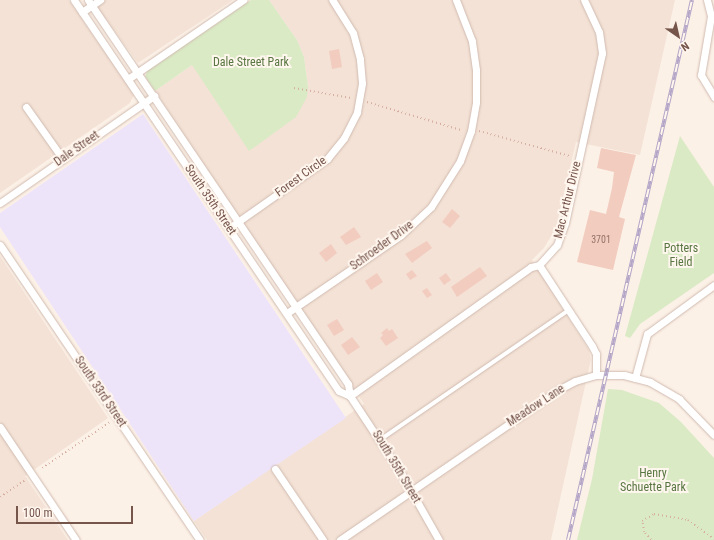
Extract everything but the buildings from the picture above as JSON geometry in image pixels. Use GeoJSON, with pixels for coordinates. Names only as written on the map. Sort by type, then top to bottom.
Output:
{"type":"FeatureCollection","features":[{"type":"Feature","properties":{"kind":"street","name":"South 35th Street"},"geometry":{"type":"LineString","coordinates":[[74,0],[339,390],[350,396]]}},
{"type":"Feature","properties":{"kind":"street"},"geometry":{"type":"LineString","coordinates":[[82,12],[90,3],[100,0]]}},
{"type":"Feature","properties":{"kind":"street"},"geometry":{"type":"LineString","coordinates":[[128,79],[243,0]]}},
{"type":"Feature","properties":{"kind":"street","name":"Forest Circle"},"geometry":{"type":"LineString","coordinates":[[229,228],[327,159],[344,138],[357,112],[362,83],[360,59],[353,33],[332,0]]}},
{"type":"Feature","properties":{"kind":"street","name":"Schroeder Drive"},"geometry":{"type":"LineString","coordinates":[[287,313],[401,235],[431,207],[448,184],[460,161],[471,131],[476,102],[476,70],[472,41],[456,0]]}},
{"type":"Feature","properties":{"kind":"street","name":"Mac Arthur Drive"},"geometry":{"type":"LineString","coordinates":[[350,396],[531,267],[539,265],[557,245],[565,223],[602,53],[599,32],[584,0]]}},
{"type":"Feature","properties":{"kind":"street"},"geometry":{"type":"LineString","coordinates":[[707,0],[712,16],[702,75],[714,97]]}},
{"type":"Feature","properties":{"kind":"street","name":"South 35th Street"},"geometry":{"type":"LineString","coordinates":[[90,3],[348,384],[350,396],[380,440],[439,540]]}},
{"type":"Feature","properties":{"kind":"street","name":"Dale Street"},"geometry":{"type":"LineString","coordinates":[[0,203],[154,96]]}},
{"type":"Feature","properties":{"kind":"street"},"geometry":{"type":"LineString","coordinates":[[26,107],[63,159]]}},
{"type":"Feature","properties":{"kind":"street","name":"South 33rd Street"},"geometry":{"type":"LineString","coordinates":[[0,245],[200,540]]}},
{"type":"Feature","properties":{"kind":"street"},"geometry":{"type":"LineString","coordinates":[[539,265],[596,354],[596,375]]}},
{"type":"Feature","properties":{"kind":"street"},"geometry":{"type":"LineString","coordinates":[[635,378],[647,334],[714,285]]}},
{"type":"Feature","properties":{"kind":"street","name":"Meadow Lane"},"geometry":{"type":"LineString","coordinates":[[340,540],[558,390],[596,375],[635,378],[650,382],[675,396],[714,435]]}},
{"type":"Feature","properties":{"kind":"street"},"geometry":{"type":"LineString","coordinates":[[0,427],[76,540]]}},
{"type":"Feature","properties":{"kind":"street"},"geometry":{"type":"LineString","coordinates":[[275,468],[323,540]]}},
{"type":"Feature","properties":{"kind":"lane"},"geometry":{"type":"LineString","coordinates":[[380,440],[569,310]]}},
{"type":"Feature","properties":{"kind":"path"},"geometry":{"type":"LineString","coordinates":[[294,88],[359,100],[461,130]]}},
{"type":"Feature","properties":{"kind":"path"},"geometry":{"type":"LineString","coordinates":[[479,131],[570,156]]}},
{"type":"Feature","properties":{"kind":"path"},"geometry":{"type":"LineString","coordinates":[[42,468],[110,422]]}},
{"type":"Feature","properties":{"kind":"path"},"geometry":{"type":"LineString","coordinates":[[0,497],[27,479]]}},
{"type":"Feature","properties":{"kind":"path"},"geometry":{"type":"LineString","coordinates":[[651,540],[644,532],[642,521],[654,514],[688,520],[714,539]]}},
{"type":"Feature","properties":{"kind":"shaded area"},"geometry":{"type":"Polygon","coordinates":[[[0,0],[69,0],[134,95],[130,103],[0,193],[0,0]]]}},
{"type":"Feature","properties":{"kind":"shaded area"},"geometry":{"type":"Polygon","coordinates":[[[92,0],[233,0],[138,63],[92,0]]]}},
{"type":"Feature","properties":{"kind":"shaded area"},"geometry":{"type":"Polygon","coordinates":[[[269,0],[675,0],[640,155],[576,142],[556,228],[544,248],[532,260],[589,350],[591,359],[551,540],[207,540],[194,521],[364,404],[155,91],[192,65],[308,87],[304,57],[297,40],[269,0]]]}},
{"type":"Feature","properties":{"kind":"shaded area"},"geometry":{"type":"Polygon","coordinates":[[[143,114],[346,418],[194,521],[0,227],[0,213],[143,114]]]}},
{"type":"Feature","properties":{"kind":"shaded area"},"geometry":{"type":"Polygon","coordinates":[[[0,256],[108,418],[25,476],[68,540],[0,540],[0,256]]]}},
{"type":"Feature","properties":{"kind":"green space","name":"Dale Street Park"},"geometry":{"type":"Polygon","coordinates":[[[251,0],[269,0],[297,40],[304,57],[308,87],[307,97],[296,117],[249,151],[192,65],[155,91],[145,77],[147,71],[251,0]]]}},
{"type":"Feature","properties":{"kind":"green space","name":"Potters Field"},"geometry":{"type":"Polygon","coordinates":[[[680,136],[714,187],[714,273],[640,324],[630,338],[625,336],[680,136]]]}},
{"type":"Feature","properties":{"kind":"green space","name":"Henry Schuette Park"},"geometry":{"type":"Polygon","coordinates":[[[608,389],[622,390],[659,403],[681,422],[714,458],[714,540],[577,540],[592,479],[608,389]]]}},
{"type":"Feature","properties":{"kind":"railway"},"geometry":{"type":"LineString","coordinates":[[568,540],[692,0]]}}]}
